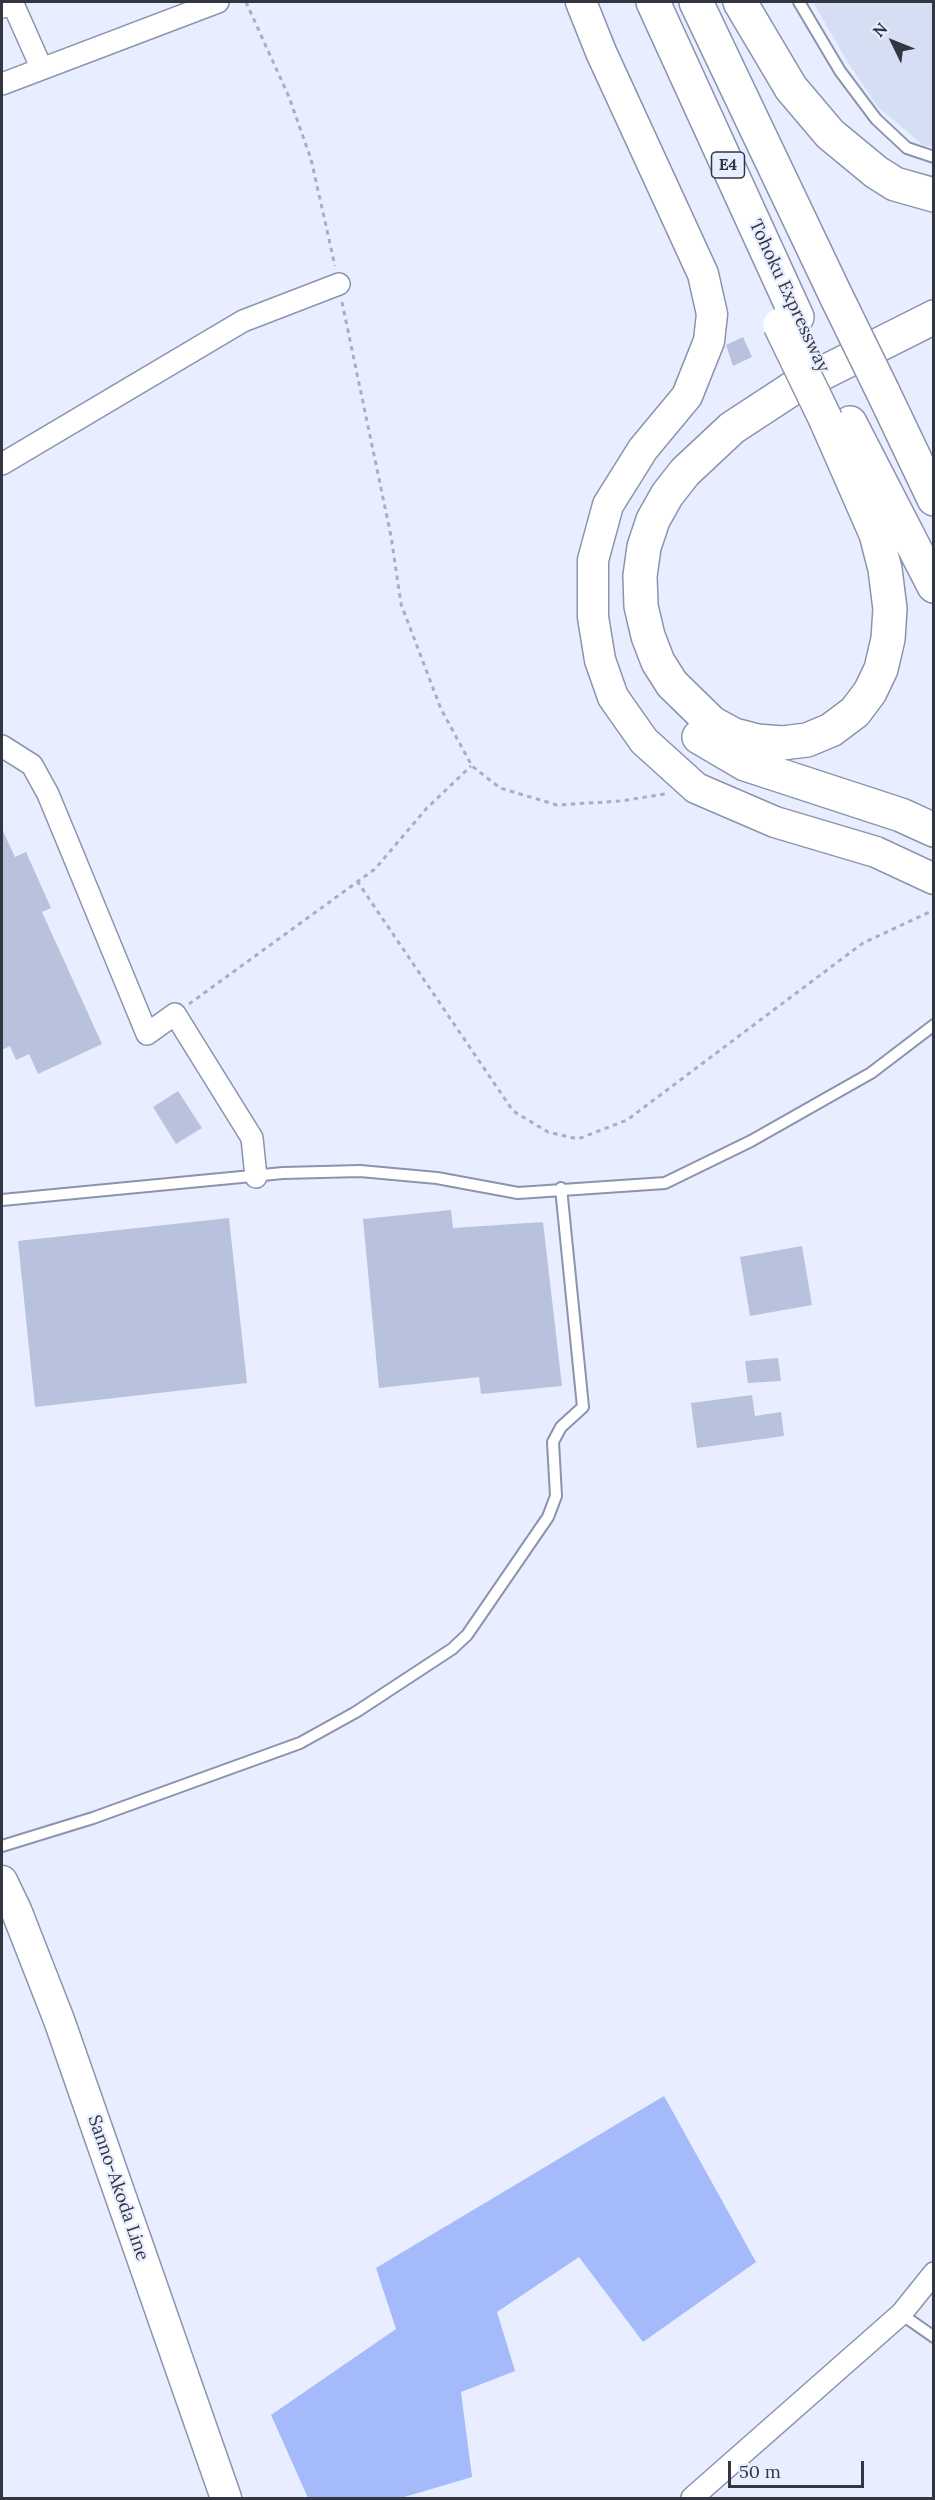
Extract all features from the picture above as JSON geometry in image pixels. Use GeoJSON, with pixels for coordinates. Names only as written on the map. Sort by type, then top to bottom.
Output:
{"type":"FeatureCollection","features":[{"type":"Feature","properties":{"kind":"highway","name":"E4"},"geometry":{"type":"LineString","coordinates":[[696,2],[933,499]]}},
{"type":"Feature","properties":{"kind":"highway"},"geometry":{"type":"LineString","coordinates":[[740,2],[791,88],[830,134],[876,172],[895,183],[933,195]]}},
{"type":"Feature","properties":{"kind":"highway","name":"Tohoku Expressway"},"geometry":{"type":"LineString","coordinates":[[655,7],[789,321],[835,416],[933,586]]}},
{"type":"Feature","properties":{"kind":"highway"},"geometry":{"type":"LineString","coordinates":[[933,297],[784,371],[730,405],[686,441],[649,488],[638,509],[621,562],[620,589],[630,646],[639,669],[667,710],[691,732],[715,749],[745,764],[901,815],[933,830]]}},
{"type":"Feature","properties":{"kind":"highway"},"geometry":{"type":"LineString","coordinates":[[835,416],[876,534],[885,569],[890,609],[888,639],[881,669],[870,693],[855,712],[831,730],[807,740],[782,743],[757,741],[734,735],[712,723],[672,684],[658,662],[648,636],[641,606],[640,576],[644,547],[653,520],[667,495],[684,472],[732,428],[793,388],[933,317]]}},
{"type":"Feature","properties":{"kind":"street"},"geometry":{"type":"LineString","coordinates":[[2,84],[41,67],[218,2]]}},
{"type":"Feature","properties":{"kind":"street"},"geometry":{"type":"LineString","coordinates":[[581,2],[601,52],[703,274],[712,314],[709,341],[687,396],[643,449],[608,505],[592,560],[595,628],[600,660],[613,697],[644,741],[696,788],[775,822],[876,852],[933,879]]}},
{"type":"Feature","properties":{"kind":"street"},"geometry":{"type":"LineString","coordinates":[[2,7],[13,4],[41,67]]}},
{"type":"Feature","properties":{"kind":"street"},"geometry":{"type":"LineString","coordinates":[[2,464],[243,321],[339,284]]}},
{"type":"Feature","properties":{"kind":"street"},"geometry":{"type":"LineString","coordinates":[[2,746],[32,765],[48,794],[147,1034],[175,1014],[252,1138],[256,1177]]}},
{"type":"Feature","properties":{"kind":"street","name":"Sanno-Akoda Line"},"geometry":{"type":"LineString","coordinates":[[2,1881],[16,1910],[59,2020],[226,2499]]}},
{"type":"Feature","properties":{"kind":"street"},"geometry":{"type":"LineString","coordinates":[[692,2499],[901,2314],[933,2273]]}},
{"type":"Feature","properties":{"kind":"lane"},"geometry":{"type":"LineString","coordinates":[[799,2],[840,71],[876,119],[907,148],[933,157]]}},
{"type":"Feature","properties":{"kind":"lane"},"geometry":{"type":"LineString","coordinates":[[2,1200],[256,1177],[360,1171],[437,1178],[518,1193],[561,1188],[655,1184],[678,1178],[751,1141],[872,1072],[933,1025]]}},
{"type":"Feature","properties":{"kind":"lane"},"geometry":{"type":"LineString","coordinates":[[2,1846],[93,1818],[300,1743],[356,1712],[452,1649],[467,1635],[548,1517],[556,1496],[553,1442],[561,1427],[583,1407],[561,1188]]}},
{"type":"Feature","properties":{"kind":"lane"},"geometry":{"type":"LineString","coordinates":[[901,2314],[933,2337]]}},
{"type":"Feature","properties":{"kind":"path"},"geometry":{"type":"LineString","coordinates":[[246,2],[289,98],[311,159],[391,536],[400,604],[441,709],[471,766],[500,788],[557,805],[621,801],[696,788]]}},
{"type":"Feature","properties":{"kind":"path"},"geometry":{"type":"LineString","coordinates":[[175,1014],[375,869],[426,809],[471,766]]}},
{"type":"Feature","properties":{"kind":"path"},"geometry":{"type":"LineString","coordinates":[[357,882],[443,1012],[513,1111],[548,1132],[578,1139],[627,1120],[863,943],[933,910]]}},
{"type":"Feature","properties":{"kind":"shaded area"},"geometry":{"type":"Polygon","coordinates":[[[813,2],[933,2],[933,147],[924,146],[878,107],[847,61],[813,2]]]}},
{"type":"Feature","properties":{"kind":"shaded area"},"geometry":{"type":"Polygon","coordinates":[[[664,2096],[756,2262],[643,2342],[579,2257],[497,2312],[515,2371],[461,2392],[472,2477],[401,2498],[308,2498],[271,2415],[396,2329],[376,2268],[664,2096]]]}},
{"type":"Feature","properties":{"kind":"building"},"geometry":{"type":"Polygon","coordinates":[[[743,337],[752,357],[733,366],[726,345],[743,337]]]}},
{"type":"Feature","properties":{"kind":"building"},"geometry":{"type":"Polygon","coordinates":[[[2,829],[15,857],[26,852],[51,908],[42,912],[102,1044],[38,1074],[29,1054],[16,1060],[10,1046],[2,1050],[2,829]]]}},
{"type":"Feature","properties":{"kind":"building"},"geometry":{"type":"Polygon","coordinates":[[[178,1091],[202,1128],[176,1144],[153,1107],[178,1091]]]}},
{"type":"Feature","properties":{"kind":"building"},"geometry":{"type":"Polygon","coordinates":[[[451,1210],[453,1228],[543,1222],[562,1386],[481,1394],[479,1377],[379,1388],[363,1219],[451,1210]]]}},
{"type":"Feature","properties":{"kind":"building"},"geometry":{"type":"Polygon","coordinates":[[[229,1218],[247,1383],[35,1407],[18,1241],[229,1218]]]}},
{"type":"Feature","properties":{"kind":"building"},"geometry":{"type":"Polygon","coordinates":[[[802,1246],[812,1305],[750,1316],[740,1257],[802,1246]]]}},
{"type":"Feature","properties":{"kind":"building"},"geometry":{"type":"Polygon","coordinates":[[[778,1358],[781,1381],[748,1383],[745,1361],[778,1358]]]}},
{"type":"Feature","properties":{"kind":"building"},"geometry":{"type":"Polygon","coordinates":[[[752,1395],[755,1416],[781,1412],[784,1436],[697,1448],[691,1403],[752,1395]]]}}]}
